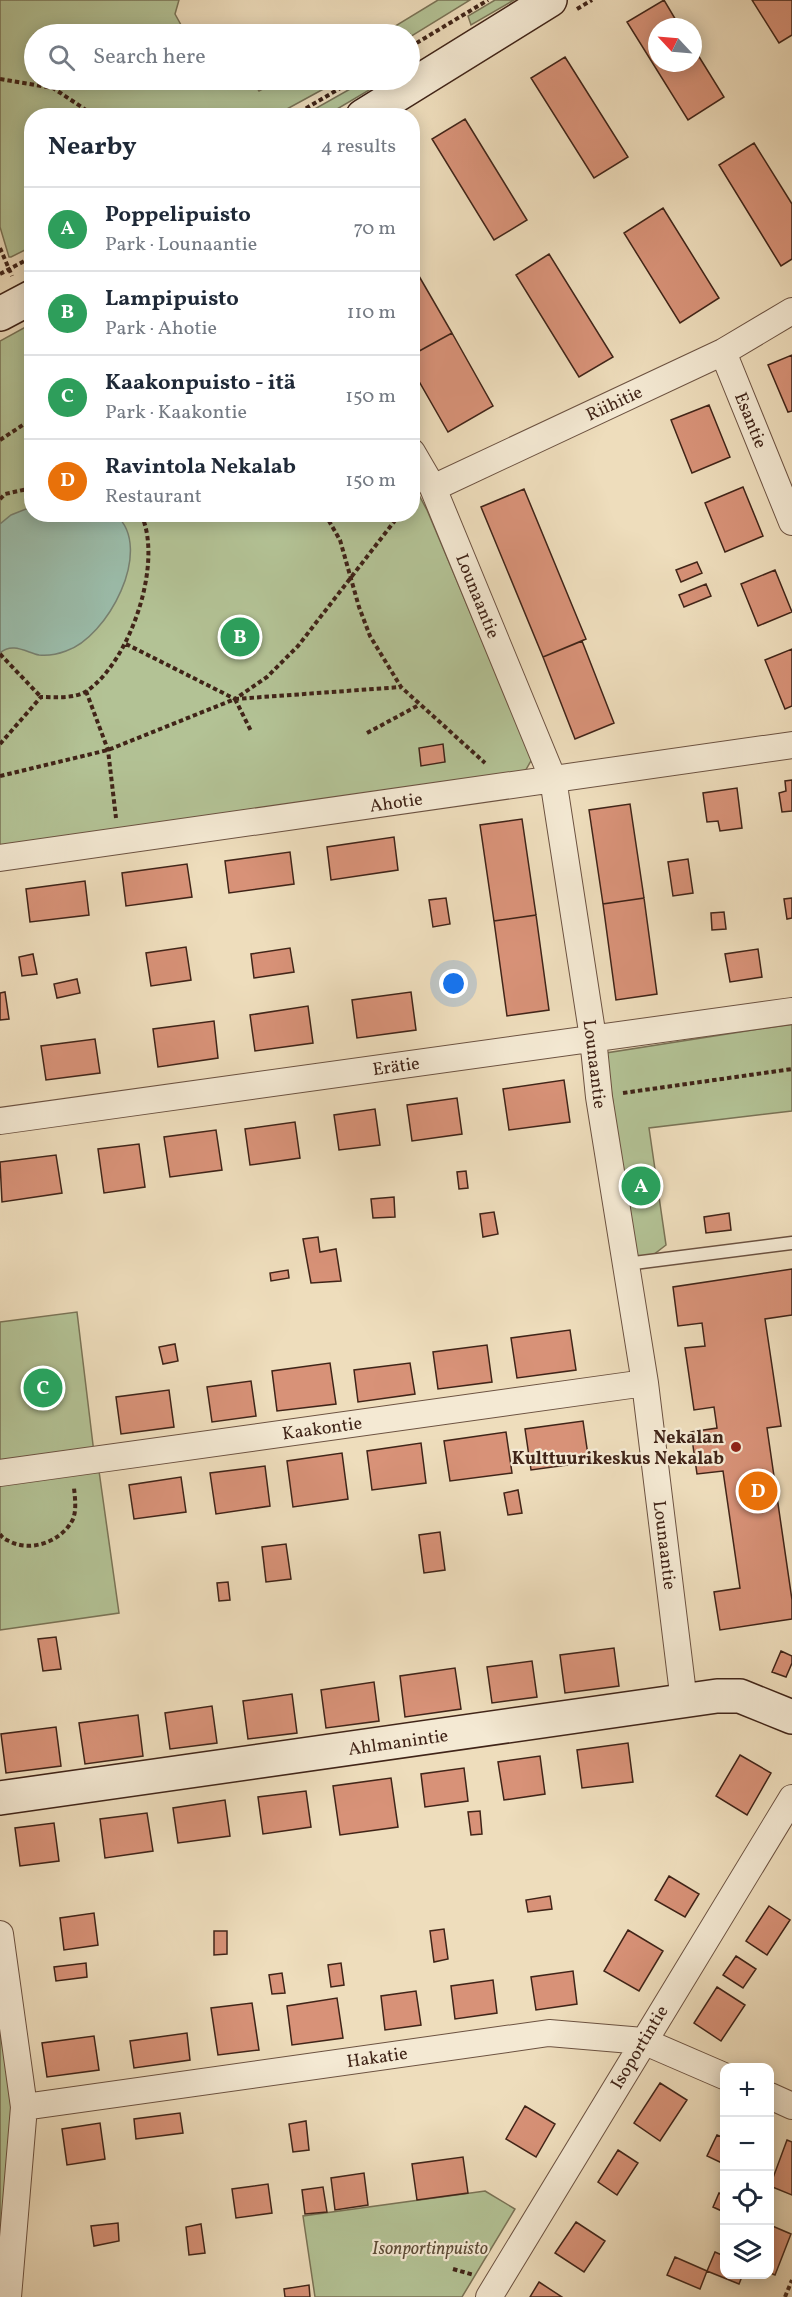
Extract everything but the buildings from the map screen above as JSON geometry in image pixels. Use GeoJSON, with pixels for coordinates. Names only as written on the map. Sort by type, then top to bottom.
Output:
{"type":"FeatureCollection","features":[{"type":"Feature","properties":{"kind":"street"},"geometry":{"type":"LineString","coordinates":[[420,81],[550,0]]}},
{"type":"Feature","properties":{"kind":"street"},"geometry":{"type":"LineString","coordinates":[[376,108],[405,90]]}},
{"type":"Feature","properties":{"kind":"street"},"geometry":{"type":"LineString","coordinates":[[0,314],[24,301]]}},
{"type":"Feature","properties":{"kind":"street","name":"Riihitie"},"geometry":{"type":"LineString","coordinates":[[433,488],[723,352],[792,311]]}},
{"type":"Feature","properties":{"kind":"street","name":"Esantie"},"geometry":{"type":"LineString","coordinates":[[723,352],[792,522]]}},
{"type":"Feature","properties":{"kind":"street","name":"Lounaantie"},"geometry":{"type":"LineString","coordinates":[[420,466],[433,488],[553,779],[593,1038],[599,1097],[645,1383],[684,1702]]}},
{"type":"Feature","properties":{"kind":"street","name":"Ahotie"},"geometry":{"type":"LineString","coordinates":[[0,858],[792,745]]}},
{"type":"Feature","properties":{"kind":"street","name":"Erätie"},"geometry":{"type":"LineString","coordinates":[[0,1121],[792,1011]]}},
{"type":"Feature","properties":{"kind":"street","name":"Kaakontie"},"geometry":{"type":"LineString","coordinates":[[0,1473],[645,1383]]}},
{"type":"Feature","properties":{"kind":"street","name":"Ahlmanintie"},"geometry":{"type":"LineString","coordinates":[[0,1798],[733,1695],[752,1700],[792,1717]]}},
{"type":"Feature","properties":{"kind":"street","name":"Isoportintie"},"geometry":{"type":"LineString","coordinates":[[489,2297],[792,1798]]}},
{"type":"Feature","properties":{"kind":"street"},"geometry":{"type":"LineString","coordinates":[[0,1934],[24,2107],[8,2297]]}},
{"type":"Feature","properties":{"kind":"street","name":"Hakatie"},"geometry":{"type":"LineString","coordinates":[[24,2107],[549,2033],[643,2041],[720,2074]]}},
{"type":"Feature","properties":{"kind":"street"},"geometry":{"type":"LineString","coordinates":[[774,2098],[792,2106]]}},
{"type":"Feature","properties":{"kind":"lane"},"geometry":{"type":"LineString","coordinates":[[626,1264],[792,1243]]}},
{"type":"Feature","properties":{"kind":"path"},"geometry":{"type":"LineString","coordinates":[[420,41],[488,0]]}},
{"type":"Feature","properties":{"kind":"path"},"geometry":{"type":"LineString","coordinates":[[0,79],[24,83]]}},
{"type":"Feature","properties":{"kind":"path"},"geometry":{"type":"LineString","coordinates":[[57,90],[83,108]]}},
{"type":"Feature","properties":{"kind":"path"},"geometry":{"type":"LineString","coordinates":[[307,108],[337,90]]}},
{"type":"Feature","properties":{"kind":"path"},"geometry":{"type":"LineString","coordinates":[[0,274],[24,261]]}},
{"type":"Feature","properties":{"kind":"path"},"geometry":{"type":"LineString","coordinates":[[0,440],[24,424]]}},
{"type":"Feature","properties":{"kind":"path"},"geometry":{"type":"LineString","coordinates":[[0,499],[2,494],[24,490]]}},
{"type":"Feature","properties":{"kind":"path"},"geometry":{"type":"LineString","coordinates":[[0,654],[41,697],[63,698],[86,691],[107,670],[126,644],[142,598],[148,571],[150,547],[145,522]]}},
{"type":"Feature","properties":{"kind":"path"},"geometry":{"type":"LineString","coordinates":[[330,522],[340,540],[359,607],[370,636],[401,687],[510,785]]}},
{"type":"Feature","properties":{"kind":"path"},"geometry":{"type":"LineString","coordinates":[[0,776],[108,750],[235,699],[267,676],[298,646],[394,522]]}},
{"type":"Feature","properties":{"kind":"path"},"geometry":{"type":"LineString","coordinates":[[126,644],[235,699],[401,687]]}},
{"type":"Feature","properties":{"kind":"path"},"geometry":{"type":"LineString","coordinates":[[86,691],[108,750],[115,793],[117,842]]}},
{"type":"Feature","properties":{"kind":"path"},"geometry":{"type":"LineString","coordinates":[[0,744],[41,697]]}},
{"type":"Feature","properties":{"kind":"path"},"geometry":{"type":"LineString","coordinates":[[235,699],[250,731]]}},
{"type":"Feature","properties":{"kind":"path"},"geometry":{"type":"LineString","coordinates":[[367,733],[419,705]]}},
{"type":"Feature","properties":{"kind":"path"},"geometry":{"type":"LineString","coordinates":[[599,1097],[792,1069]]}},
{"type":"Feature","properties":{"kind":"path"},"geometry":{"type":"LineString","coordinates":[[0,1533],[2,1538],[16,1545],[35,1546],[59,1536],[73,1520],[76,1500],[71,1463]]}},
{"type":"Feature","properties":{"kind":"path"},"geometry":{"type":"LineString","coordinates":[[786,2297],[792,2280]]}},
{"type":"Feature","properties":{"kind":"green space"},"geometry":{"type":"Polygon","coordinates":[[[0,0],[179,0],[175,14],[180,24],[24,24],[24,90],[322,90],[289,108],[24,108],[24,250],[9,257],[0,227],[0,0]]]}},
{"type":"Feature","properties":{"kind":"green space"},"geometry":{"type":"Polygon","coordinates":[[[438,0],[470,0],[420,31],[420,24],[399,24],[438,0]]]}},
{"type":"Feature","properties":{"kind":"green space"},"geometry":{"type":"Polygon","coordinates":[[[495,0],[514,0],[471,25],[468,16],[495,0]]]}},
{"type":"Feature","properties":{"kind":"green space"},"geometry":{"type":"Polygon","coordinates":[[[348,90],[369,90],[339,108],[316,108],[348,90]]]}},
{"type":"Feature","properties":{"kind":"green space"},"geometry":{"type":"Polygon","coordinates":[[[24,328],[24,522],[420,522],[420,497],[532,759],[524,773],[0,846],[0,341],[24,328]]]}},
{"type":"Feature","properties":{"kind":"green space"},"geometry":{"type":"Polygon","coordinates":[[[792,1024],[792,1111],[649,1128],[666,1245],[636,1268],[606,1053],[792,1024]]]}},
{"type":"Feature","properties":{"kind":"green space"},"geometry":{"type":"Polygon","coordinates":[[[77,1312],[94,1453],[0,1465],[0,1322],[77,1312]]]}},
{"type":"Feature","properties":{"kind":"green space"},"geometry":{"type":"Polygon","coordinates":[[[99,1471],[119,1613],[0,1630],[0,1485],[99,1471]]]}},
{"type":"Feature","properties":{"kind":"green space"},"geometry":{"type":"Polygon","coordinates":[[[0,2026],[12,2107],[0,2243],[0,2026]]]}},
{"type":"Feature","properties":{"kind":"green space","name":"Isonportinpuisto"},"geometry":{"type":"Polygon","coordinates":[[[485,2191],[515,2209],[462,2297],[315,2297],[303,2216],[485,2191]]]}},
{"type":"Feature","properties":{"kind":"shaded area"},"geometry":{"type":"Polygon","coordinates":[[[24,510],[24,522],[121,522],[127,530],[130,549],[128,570],[121,591],[97,629],[82,643],[66,651],[39,655],[9,648],[0,653],[0,524],[11,515],[24,510]]]}},
{"type":"Feature","properties":{"kind":"place","name":"Lampipuisto"},"geometry":{"type":"Point","coordinates":[240,637]}},
{"type":"Feature","properties":{"kind":"place","name":"Poppelipuisto"},"geometry":{"type":"Point","coordinates":[641,1186]}},
{"type":"Feature","properties":{"kind":"place","name":"Kaakonpuisto - itä"},"geometry":{"type":"Point","coordinates":[43,1388]}},
{"type":"Feature","properties":{"kind":"place","name":"Nekalan Kulttuurikeskus Nekalab"},"geometry":{"type":"Point","coordinates":[736,1447]}},
{"type":"Feature","properties":{"kind":"place","name":"Ravintola Nekalab"},"geometry":{"type":"Point","coordinates":[758,1491]}}]}
